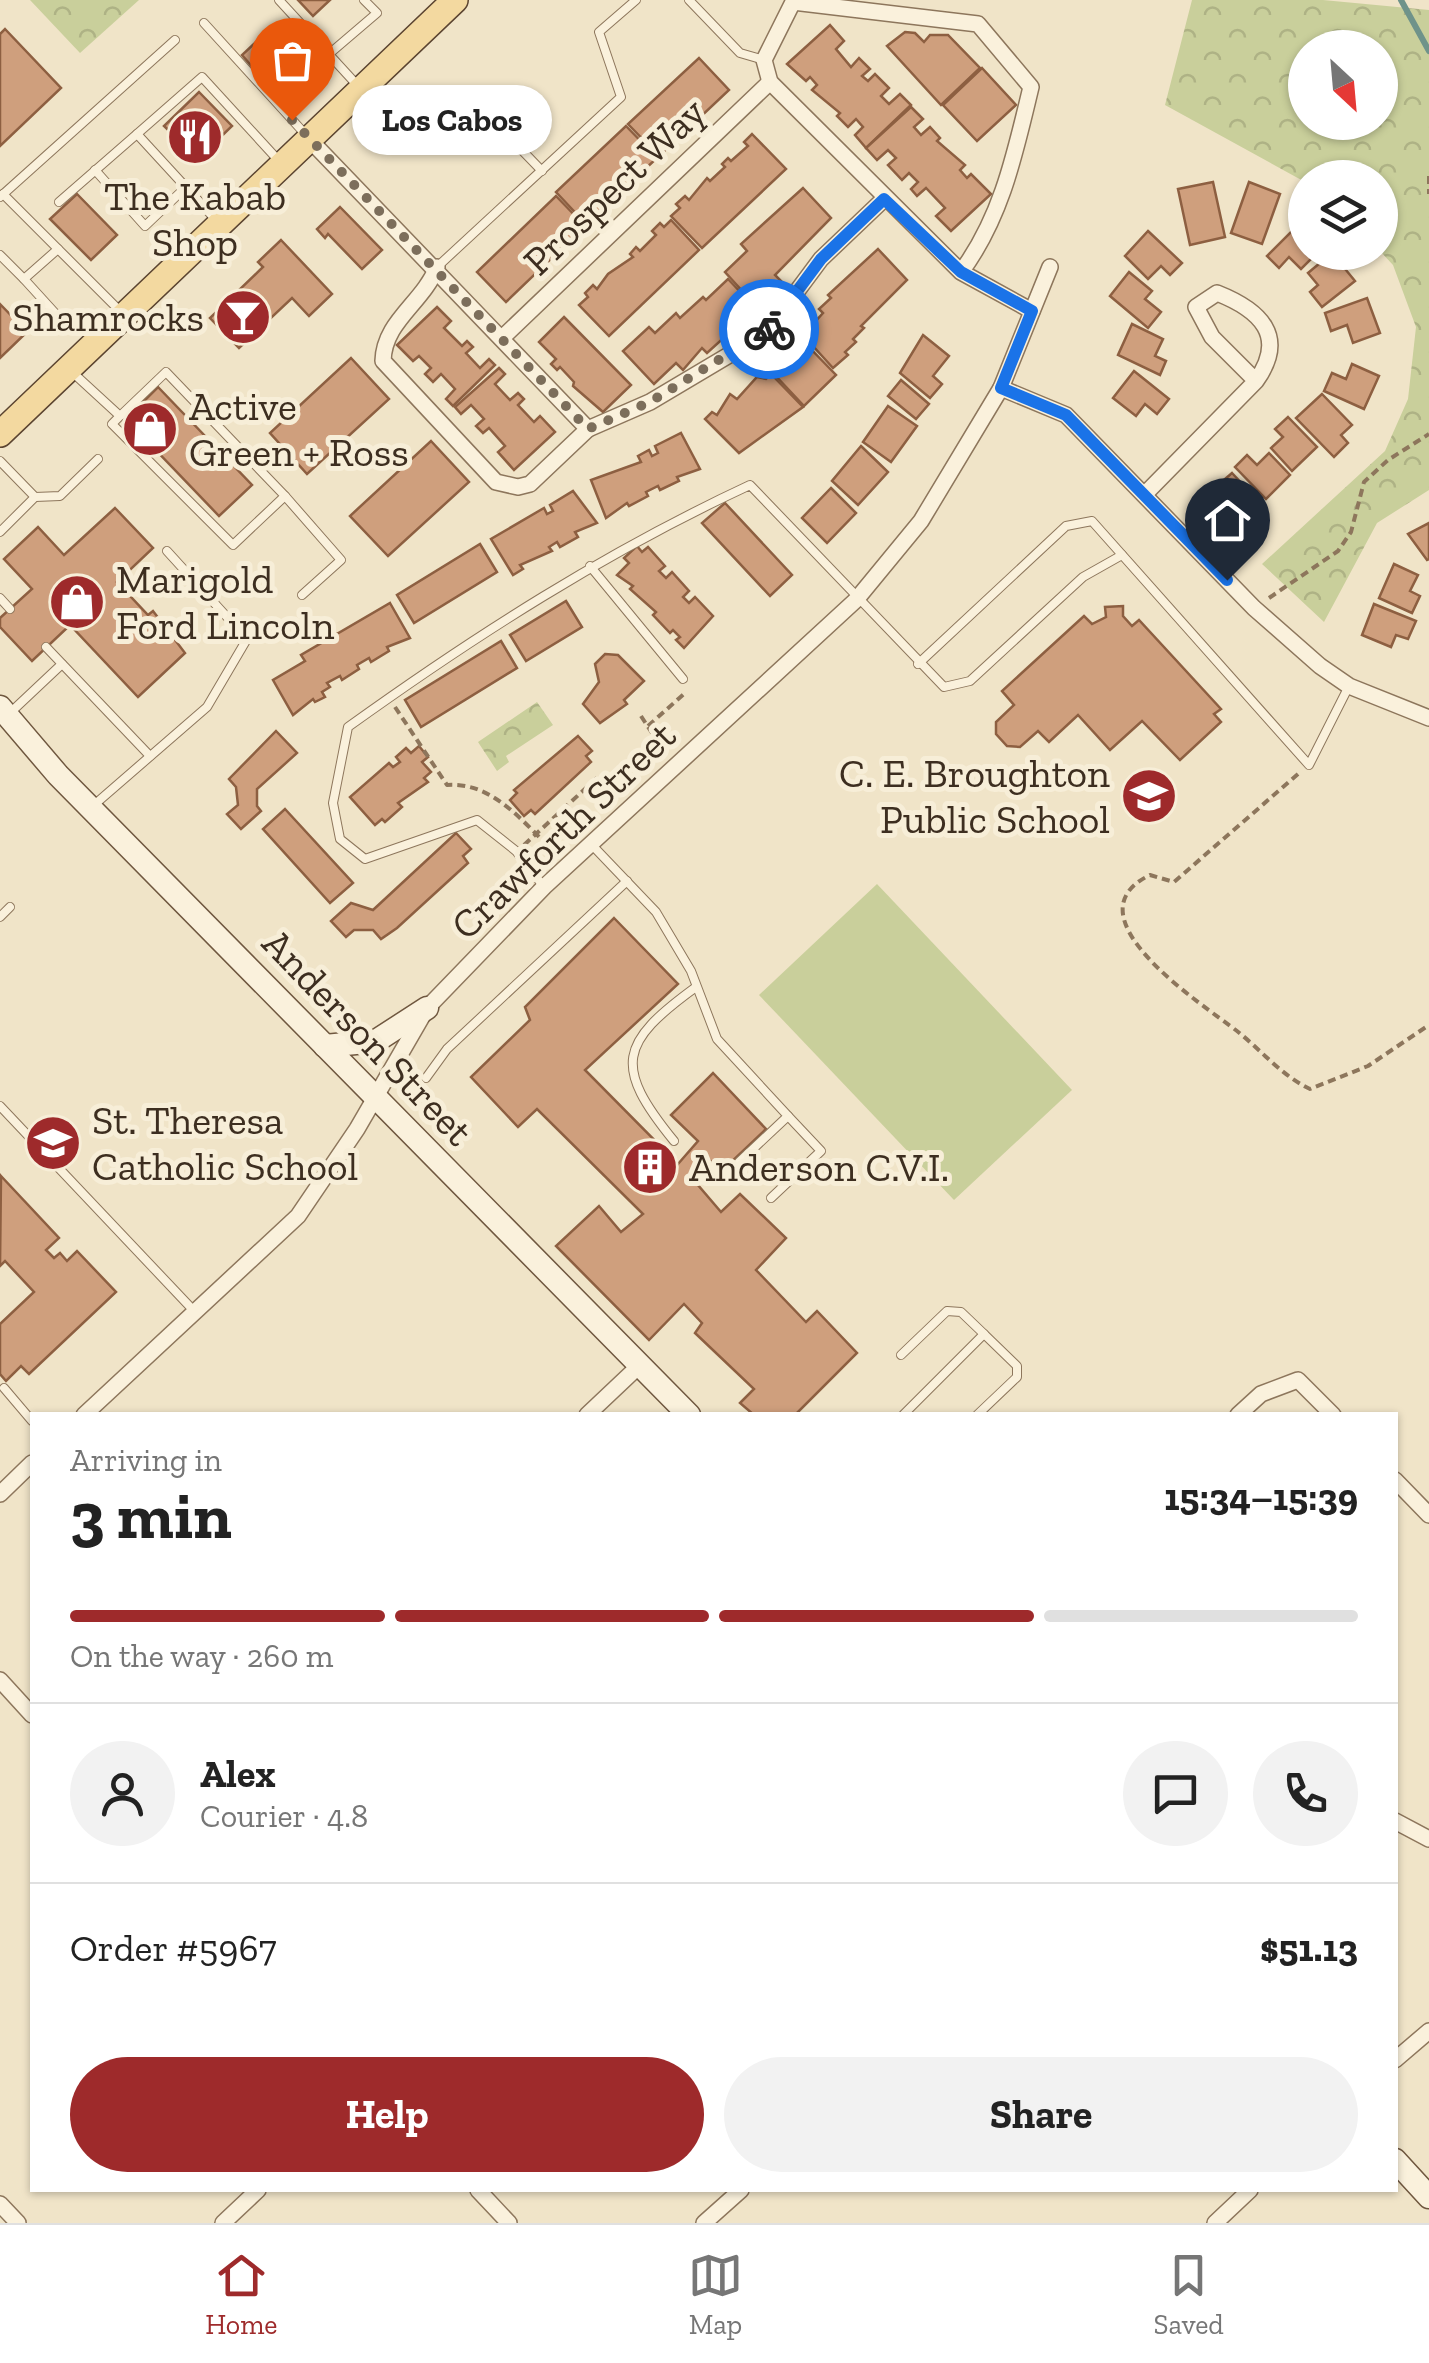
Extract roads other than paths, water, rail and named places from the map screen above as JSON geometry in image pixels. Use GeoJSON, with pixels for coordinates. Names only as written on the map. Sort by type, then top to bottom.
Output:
{"type":"FeatureCollection","features":[{"type":"Feature","properties":{"kind":"main road"},"geometry":{"type":"LineString","coordinates":[[0,434],[455,0]]}},
{"type":"Feature","properties":{"kind":"main road","name":"Anderson Street"},"geometry":{"type":"LineString","coordinates":[[4,711],[90,808],[686,1412]]}},
{"type":"Feature","properties":{"kind":"main road"},"geometry":{"type":"LineString","coordinates":[[325,1046],[376,1041],[426,1008]]}},
{"type":"Feature","properties":{"kind":"main road"},"geometry":{"type":"LineString","coordinates":[[1398,2163],[1429,2197]]}},
{"type":"Feature","properties":{"kind":"street"},"geometry":{"type":"LineString","coordinates":[[961,272],[982,244],[1006,188],[1032,87],[978,24],[794,2],[764,60],[770,82],[961,272],[1032,311]]}},
{"type":"Feature","properties":{"kind":"street","name":"Prospect Way"},"geometry":{"type":"LineString","coordinates":[[502,338],[770,82]]}},
{"type":"Feature","properties":{"kind":"street"},"geometry":{"type":"LineString","coordinates":[[309,138],[356,191],[437,267],[588,429]]}},
{"type":"Feature","properties":{"kind":"street"},"geometry":{"type":"LineString","coordinates":[[437,267],[429,289],[384,341],[383,360],[496,482],[518,487],[537,479],[588,429],[650,402],[766,332],[821,259],[884,199]]}},
{"type":"Feature","properties":{"kind":"street","name":"Crawforth Street"},"geometry":{"type":"LineString","coordinates":[[87,1412],[298,1216],[357,1130],[426,1008],[544,887],[856,600],[921,521],[1001,388],[1050,266]]}},
{"type":"Feature","properties":{"kind":"street"},"geometry":{"type":"LineString","coordinates":[[1146,493],[1256,381],[1268,364],[1272,343],[1252,310],[1217,293],[1196,306],[1212,337],[1256,381]]}},
{"type":"Feature","properties":{"kind":"street"},"geometry":{"type":"LineString","coordinates":[[1001,388],[1066,415],[1254,608],[1349,686],[1429,718]]}},
{"type":"Feature","properties":{"kind":"street"},"geometry":{"type":"LineString","coordinates":[[591,1412],[641,1364]]}},
{"type":"Feature","properties":{"kind":"street"},"geometry":{"type":"LineString","coordinates":[[1241,1412],[1261,1394],[1298,1380],[1329,1412]]}},
{"type":"Feature","properties":{"kind":"street"},"geometry":{"type":"LineString","coordinates":[[0,1494],[30,1466]]}},
{"type":"Feature","properties":{"kind":"street"},"geometry":{"type":"LineString","coordinates":[[1398,1483],[1429,1514]]}},
{"type":"Feature","properties":{"kind":"street"},"geometry":{"type":"LineString","coordinates":[[0,1680],[30,1713]]}},
{"type":"Feature","properties":{"kind":"street"},"geometry":{"type":"LineString","coordinates":[[1398,1822],[1429,1838]]}},
{"type":"Feature","properties":{"kind":"street"},"geometry":{"type":"LineString","coordinates":[[1398,2057],[1429,2031]]}},
{"type":"Feature","properties":{"kind":"street"},"geometry":{"type":"LineString","coordinates":[[222,2223],[256,2192]]}},
{"type":"Feature","properties":{"kind":"street"},"geometry":{"type":"LineString","coordinates":[[480,2192],[509,2223]]}},
{"type":"Feature","properties":{"kind":"street"},"geometry":{"type":"LineString","coordinates":[[704,2223],[738,2192]]}},
{"type":"Feature","properties":{"kind":"street"},"geometry":{"type":"LineString","coordinates":[[1215,2223],[1248,2192]]}},
{"type":"Feature","properties":{"kind":"street"},"geometry":{"type":"LineString","coordinates":[[0,2204],[18,2223]]}},
{"type":"Feature","properties":{"kind":"lane"},"geometry":{"type":"LineString","coordinates":[[279,0],[361,89]]}},
{"type":"Feature","properties":{"kind":"lane"},"geometry":{"type":"LineString","coordinates":[[329,54],[377,13],[364,0]]}},
{"type":"Feature","properties":{"kind":"lane"},"geometry":{"type":"LineString","coordinates":[[437,267],[621,97],[600,32],[636,0]]}},
{"type":"Feature","properties":{"kind":"lane"},"geometry":{"type":"LineString","coordinates":[[689,0],[740,52],[764,60]]}},
{"type":"Feature","properties":{"kind":"lane"},"geometry":{"type":"LineString","coordinates":[[204,23],[309,138]]}},
{"type":"Feature","properties":{"kind":"lane"},"geometry":{"type":"LineString","coordinates":[[124,314],[2,196],[176,40]]}},
{"type":"Feature","properties":{"kind":"lane"},"geometry":{"type":"LineString","coordinates":[[60,202],[202,77],[282,164]]}},
{"type":"Feature","properties":{"kind":"lane"},"geometry":{"type":"LineString","coordinates":[[137,134],[220,223]]}},
{"type":"Feature","properties":{"kind":"lane"},"geometry":{"type":"LineString","coordinates":[[513,141],[542,171]]}},
{"type":"Feature","properties":{"kind":"lane"},"geometry":{"type":"LineString","coordinates":[[96,170],[144,226],[186,188]]}},
{"type":"Feature","properties":{"kind":"lane"},"geometry":{"type":"LineString","coordinates":[[24,280],[58,249]]}},
{"type":"Feature","properties":{"kind":"lane"},"geometry":{"type":"LineString","coordinates":[[0,255],[54,313]]}},
{"type":"Feature","properties":{"kind":"lane"},"geometry":{"type":"LineString","coordinates":[[68,368],[120,416]]}},
{"type":"Feature","properties":{"kind":"lane"},"geometry":{"type":"LineString","coordinates":[[286,496],[233,545],[112,424],[166,372],[286,496],[341,560],[302,595]]}},
{"type":"Feature","properties":{"kind":"lane"},"geometry":{"type":"LineString","coordinates":[[0,532],[35,497],[60,496],[98,459]]}},
{"type":"Feature","properties":{"kind":"lane"},"geometry":{"type":"LineString","coordinates":[[0,462],[35,497]]}},
{"type":"Feature","properties":{"kind":"lane"},"geometry":{"type":"LineString","coordinates":[[544,887],[516,851],[478,820],[365,859],[340,839],[333,802],[348,727],[479,633],[590,566],[750,485],[856,600],[944,687],[970,681],[1083,577],[1122,555]]}},
{"type":"Feature","properties":{"kind":"lane"},"geometry":{"type":"LineString","coordinates":[[918,664],[1066,526],[1092,521],[1309,765],[1349,686]]}},
{"type":"Feature","properties":{"kind":"lane"},"geometry":{"type":"LineString","coordinates":[[90,808],[206,707],[247,639],[167,551]]}},
{"type":"Feature","properties":{"kind":"lane"},"geometry":{"type":"LineString","coordinates":[[590,566],[683,680]]}},
{"type":"Feature","properties":{"kind":"lane"},"geometry":{"type":"LineString","coordinates":[[0,598],[10,609]]}},
{"type":"Feature","properties":{"kind":"lane"},"geometry":{"type":"LineString","coordinates":[[46,647],[150,756]]}},
{"type":"Feature","properties":{"kind":"lane"},"geometry":{"type":"LineString","coordinates":[[4,711],[62,664]]}},
{"type":"Feature","properties":{"kind":"lane"},"geometry":{"type":"LineString","coordinates":[[591,844],[668,928],[717,1039],[821,1150],[771,1198]]}},
{"type":"Feature","properties":{"kind":"lane"},"geometry":{"type":"LineString","coordinates":[[426,1078],[447,1049],[627,881]]}},
{"type":"Feature","properties":{"kind":"lane"},"geometry":{"type":"LineString","coordinates":[[0,917],[10,907]]}},
{"type":"Feature","properties":{"kind":"lane"},"geometry":{"type":"LineString","coordinates":[[674,1140],[641,1097],[634,1079],[633,1049],[652,1023],[696,987]]}},
{"type":"Feature","properties":{"kind":"lane"},"geometry":{"type":"LineString","coordinates":[[0,1106],[195,1312]]}},
{"type":"Feature","properties":{"kind":"lane"},"geometry":{"type":"LineString","coordinates":[[739,1162],[788,1116]]}},
{"type":"Feature","properties":{"kind":"lane"},"geometry":{"type":"LineString","coordinates":[[901,1356],[946,1311],[961,1312],[1018,1366],[1018,1377],[980,1412]]}},
{"type":"Feature","properties":{"kind":"lane"},"geometry":{"type":"LineString","coordinates":[[906,1412],[984,1334]]}},
{"type":"Feature","properties":{"kind":"lane"},"geometry":{"type":"LineString","coordinates":[[4,1388],[30,1419]]}},
{"type":"Feature","properties":{"kind":"waterway"},"geometry":{"type":"LineString","coordinates":[[1401,0],[1429,51]]}},
{"type":"Feature","properties":{"kind":"place","name":"Los Cabos"},"geometry":{"type":"Point","coordinates":[292,120]}},
{"type":"Feature","properties":{"kind":"place","name":"The Kabab Shop"},"geometry":{"type":"Point","coordinates":[195,137]}},
{"type":"Feature","properties":{"kind":"place","name":"Shamrocks"},"geometry":{"type":"Point","coordinates":[243,317]}},
{"type":"Feature","properties":{"kind":"place","name":"Active Green + Ross"},"geometry":{"type":"Point","coordinates":[150,429]}},
{"type":"Feature","properties":{"kind":"place","name":"Marigold Ford Lincoln"},"geometry":{"type":"Point","coordinates":[77,602]}},
{"type":"Feature","properties":{"kind":"place","name":"C. E. Broughton Public School"},"geometry":{"type":"Point","coordinates":[1149,796]}},
{"type":"Feature","properties":{"kind":"place","name":"St. Theresa Catholic School"},"geometry":{"type":"Point","coordinates":[53,1143]}},
{"type":"Feature","properties":{"kind":"place","name":"Anderson C.V.I."},"geometry":{"type":"Point","coordinates":[650,1167]}}]}
